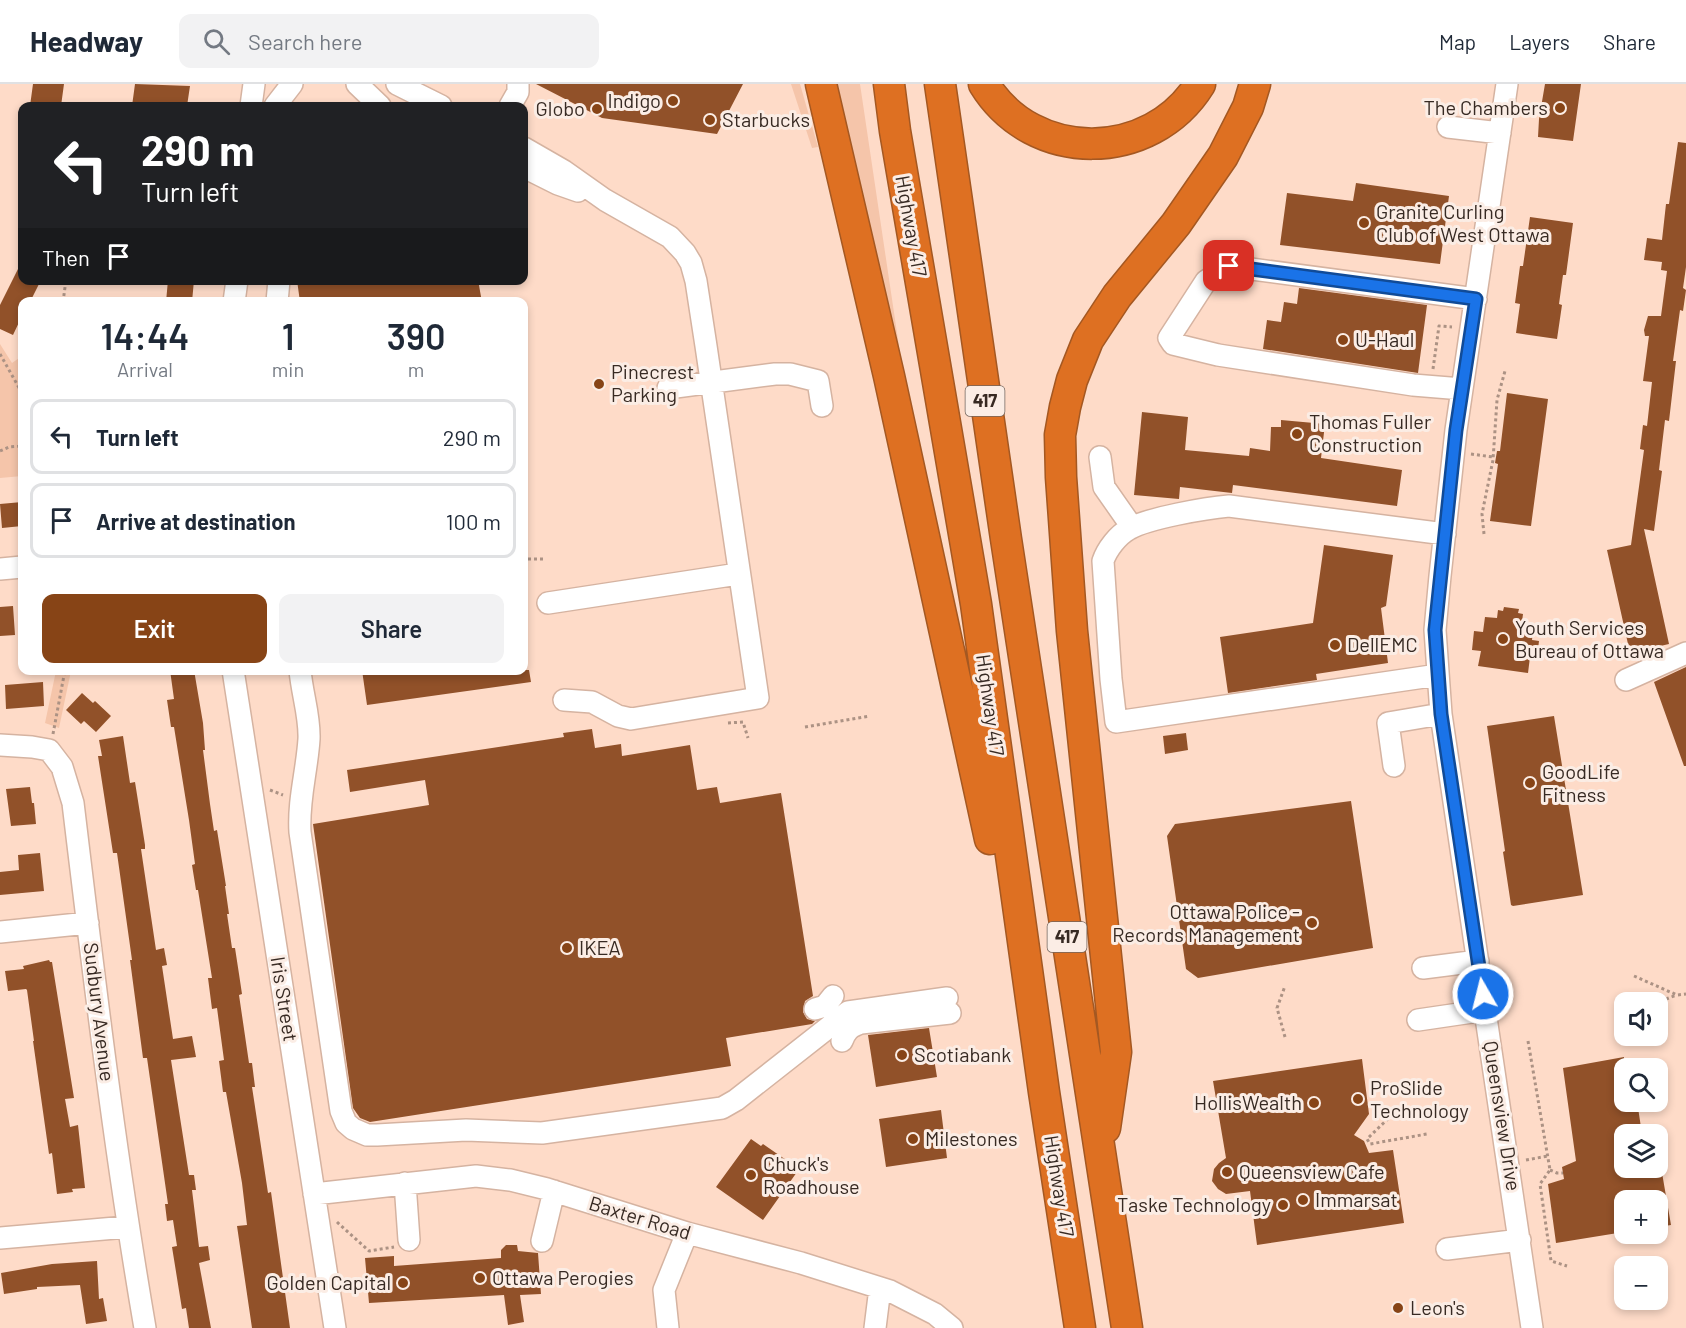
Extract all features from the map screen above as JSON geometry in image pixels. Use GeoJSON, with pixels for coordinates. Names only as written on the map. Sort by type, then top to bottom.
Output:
{"type":"FeatureCollection","features":[{"type":"Feature","properties":{"kind":"highway"},"geometry":{"type":"LineString","coordinates":[[821,84],[889,376],[985,814],[1029,1039],[1044,1092]]}},
{"type":"Feature","properties":{"kind":"highway","name":"Highway 417"},"geometry":{"type":"LineString","coordinates":[[889,84],[975,604],[1080,1328]]}},
{"type":"Feature","properties":{"kind":"highway","name":"417"},"geometry":{"type":"LineString","coordinates":[[940,84],[1009,561],[1127,1328]]}},
{"type":"Feature","properties":{"kind":"highway"},"geometry":{"type":"LineString","coordinates":[[984,84],[1002,107],[1018,121],[1056,139],[1086,142],[1128,138],[1160,125],[1177,113],[1200,84]]}},
{"type":"Feature","properties":{"kind":"highway"},"geometry":{"type":"LineString","coordinates":[[1101,1158],[1116,1052],[1072,631],[1060,435],[1072,380],[1088,340],[1111,303],[1169,233],[1223,156],[1248,107],[1255,84]]}},
{"type":"Feature","properties":{"kind":"street"},"geometry":{"type":"LineString","coordinates":[[252,102],[254,84]]}},
{"type":"Feature","properties":{"kind":"street"},"geometry":{"type":"LineString","coordinates":[[278,102],[292,84]]}},
{"type":"Feature","properties":{"kind":"street"},"geometry":{"type":"LineString","coordinates":[[357,84],[376,102]]}},
{"type":"Feature","properties":{"kind":"street"},"geometry":{"type":"LineString","coordinates":[[397,84],[433,102]]}},
{"type":"Feature","properties":{"kind":"street"},"geometry":{"type":"LineString","coordinates":[[512,102],[518,92],[518,84]]}},
{"type":"Feature","properties":{"kind":"street","name":"Queensview Drive"},"geometry":{"type":"LineString","coordinates":[[1507,84],[1456,430],[1435,630],[1441,714],[1532,1328]]}},
{"type":"Feature","properties":{"kind":"street"},"geometry":{"type":"LineString","coordinates":[[1448,127],[1500,133]]}},
{"type":"Feature","properties":{"kind":"street"},"geometry":{"type":"LineString","coordinates":[[528,150],[564,171],[605,200],[670,237],[691,263],[696,281],[758,698],[632,719],[618,716],[592,702],[564,700]]}},
{"type":"Feature","properties":{"kind":"street"},"geometry":{"type":"LineString","coordinates":[[528,169],[558,184],[605,200]]}},
{"type":"Feature","properties":{"kind":"street"},"geometry":{"type":"LineString","coordinates":[[1462,389],[1413,385],[1218,355],[1173,344],[1169,338],[1206,281],[1229,266],[1476,299]]}},
{"type":"Feature","properties":{"kind":"street"},"geometry":{"type":"LineString","coordinates":[[668,388],[790,374],[818,381],[822,405]]}},
{"type":"Feature","properties":{"kind":"street"},"geometry":{"type":"LineString","coordinates":[[1100,457],[1104,487],[1132,527]]}},
{"type":"Feature","properties":{"kind":"street"},"geometry":{"type":"LineString","coordinates":[[1437,675],[1116,722],[1103,561],[1108,550],[1132,527],[1210,508],[1229,506],[1445,534]]}},
{"type":"Feature","properties":{"kind":"street"},"geometry":{"type":"LineString","coordinates":[[0,569],[18,567]]}},
{"type":"Feature","properties":{"kind":"street"},"geometry":{"type":"LineString","coordinates":[[548,603],[738,574]]}},
{"type":"Feature","properties":{"kind":"street"},"geometry":{"type":"LineString","coordinates":[[1626,680],[1686,653]]}},
{"type":"Feature","properties":{"kind":"street","name":"Iris Street"},"geometry":{"type":"LineString","coordinates":[[233,675],[335,1328]]}},
{"type":"Feature","properties":{"kind":"street"},"geometry":{"type":"LineString","coordinates":[[301,675],[309,724],[309,741],[301,789],[300,832],[341,1111],[346,1123],[359,1132],[367,1135],[466,1130],[542,1133],[722,1108],[736,1100],[848,1012],[949,1006],[861,1023],[851,1027],[845,1033],[842,1041]]}},
{"type":"Feature","properties":{"kind":"street"},"geometry":{"type":"LineString","coordinates":[[1394,766],[1388,723],[1441,714]]}},
{"type":"Feature","properties":{"kind":"street"},"geometry":{"type":"LineString","coordinates":[[0,745],[50,750]]}},
{"type":"Feature","properties":{"kind":"street","name":"Sudbury Avenue"},"geometry":{"type":"LineString","coordinates":[[50,750],[62,767],[73,803],[100,1030],[127,1227],[145,1328]]}},
{"type":"Feature","properties":{"kind":"street"},"geometry":{"type":"LineString","coordinates":[[0,932],[88,923]]}},
{"type":"Feature","properties":{"kind":"street"},"geometry":{"type":"LineString","coordinates":[[1423,968],[1478,961]]}},
{"type":"Feature","properties":{"kind":"street"},"geometry":{"type":"LineString","coordinates":[[815,1009],[825,1006],[833,996]]}},
{"type":"Feature","properties":{"kind":"street"},"geometry":{"type":"LineString","coordinates":[[1418,1020],[1486,1010]]}},
{"type":"Feature","properties":{"kind":"street","name":"Baxter Road"},"geometry":{"type":"LineString","coordinates":[[314,1194],[476,1176],[510,1180],[554,1191],[687,1233],[801,1263],[890,1291],[934,1314],[952,1328]]}},
{"type":"Feature","properties":{"kind":"street"},"geometry":{"type":"LineString","coordinates":[[405,1184],[409,1240]]}},
{"type":"Feature","properties":{"kind":"street"},"geometry":{"type":"LineString","coordinates":[[542,1241],[554,1191]]}},
{"type":"Feature","properties":{"kind":"street"},"geometry":{"type":"LineString","coordinates":[[0,1238],[127,1227]]}},
{"type":"Feature","properties":{"kind":"street"},"geometry":{"type":"LineString","coordinates":[[668,1328],[664,1290],[687,1233]]}},
{"type":"Feature","properties":{"kind":"street"},"geometry":{"type":"LineString","coordinates":[[1447,1249],[1520,1240]]}},
{"type":"Feature","properties":{"kind":"street"},"geometry":{"type":"LineString","coordinates":[[875,1328],[880,1288]]}},
{"type":"Feature","properties":{"kind":"path"},"geometry":{"type":"LineString","coordinates":[[1431,385],[1439,326],[1457,328]]}},
{"type":"Feature","properties":{"kind":"path"},"geometry":{"type":"LineString","coordinates":[[0,354],[18,386]]}},
{"type":"Feature","properties":{"kind":"path"},"geometry":{"type":"LineString","coordinates":[[1484,534],[1482,514],[1493,460],[1497,400],[1505,371]]}},
{"type":"Feature","properties":{"kind":"path"},"geometry":{"type":"LineString","coordinates":[[0,451],[18,446]]}},
{"type":"Feature","properties":{"kind":"path"},"geometry":{"type":"LineString","coordinates":[[528,559],[545,559]]}},
{"type":"Feature","properties":{"kind":"path"},"geometry":{"type":"LineString","coordinates":[[50,750],[64,675]]}},
{"type":"Feature","properties":{"kind":"path"},"geometry":{"type":"LineString","coordinates":[[805,727],[870,716]]}},
{"type":"Feature","properties":{"kind":"path"},"geometry":{"type":"LineString","coordinates":[[1634,976],[1677,995]]}},
{"type":"Feature","properties":{"kind":"path"},"geometry":{"type":"LineString","coordinates":[[1284,986],[1277,1008],[1284,1037]]}},
{"type":"Feature","properties":{"kind":"path"},"geometry":{"type":"LineString","coordinates":[[1668,998],[1686,994]]}},
{"type":"Feature","properties":{"kind":"path"},"geometry":{"type":"LineString","coordinates":[[1528,1041],[1550,1170],[1540,1184],[1551,1261],[1567,1266]]}},
{"type":"Feature","properties":{"kind":"path"},"geometry":{"type":"LineString","coordinates":[[1397,1110],[1367,1139],[1370,1144],[1427,1134]]}},
{"type":"Feature","properties":{"kind":"path"},"geometry":{"type":"LineString","coordinates":[[1509,1163],[1548,1156]]}},
{"type":"Feature","properties":{"kind":"path"},"geometry":{"type":"LineString","coordinates":[[1550,1170],[1563,1173]]}},
{"type":"Feature","properties":{"kind":"path"},"geometry":{"type":"LineString","coordinates":[[335,1221],[369,1251],[394,1247],[409,1240]]}},
{"type":"Feature","properties":{"kind":"shaded area"},"geometry":{"type":"Polygon","coordinates":[[[791,84],[800,84],[818,147],[812,148],[791,84]]]}},
{"type":"Feature","properties":{"kind":"shaded area"},"geometry":{"type":"Polygon","coordinates":[[[834,84],[860,84],[903,373],[834,84]]]}},
{"type":"Feature","properties":{"kind":"shaded area"},"geometry":{"type":"Polygon","coordinates":[[[0,344],[12,363],[18,359],[18,476],[0,478],[0,344]]]}},
{"type":"Feature","properties":{"kind":"shaded area"},"geometry":{"type":"Polygon","coordinates":[[[55,675],[70,675],[59,728],[45,723],[55,675]]]}},
{"type":"Feature","properties":{"kind":"building"},"geometry":{"type":"Polygon","coordinates":[[[33,84],[64,84],[62,102],[31,102],[33,84]]]}},
{"type":"Feature","properties":{"kind":"building"},"geometry":{"type":"Polygon","coordinates":[[[135,84],[190,86],[188,102],[133,102],[135,84]]]}},
{"type":"Feature","properties":{"kind":"building","name":"Indigo"},"geometry":{"type":"Polygon","coordinates":[[[536,84],[743,84],[717,134],[602,118],[536,84]]]}},
{"type":"Feature","properties":{"kind":"building","name":"The Chambers"},"geometry":{"type":"Polygon","coordinates":[[[1545,84],[1581,84],[1573,141],[1538,137],[1545,84]]]}},
{"type":"Feature","properties":{"kind":"building"},"geometry":{"type":"Polygon","coordinates":[[[1678,142],[1686,143],[1686,267],[1683,288],[1686,290],[1683,311],[1680,310],[1673,361],[1676,361],[1669,421],[1665,420],[1659,470],[1662,471],[1654,531],[1644,529],[1669,644],[1630,653],[1607,550],[1631,545],[1644,450],[1640,449],[1643,425],[1647,426],[1652,382],[1643,381],[1649,336],[1645,336],[1644,330],[1648,316],[1661,316],[1667,271],[1661,270],[1662,262],[1644,260],[1647,238],[1662,240],[1666,204],[1669,204],[1678,142]]]}},
{"type":"Feature","properties":{"kind":"building","name":"Granite Curling Club of West Ottawa"},"geometry":{"type":"Polygon","coordinates":[[[1356,183],[1449,196],[1440,264],[1280,245],[1287,193],[1353,201],[1356,183]]]}},
{"type":"Feature","properties":{"kind":"building"},"geometry":{"type":"Polygon","coordinates":[[[1530,217],[1573,223],[1566,275],[1563,275],[1559,304],[1562,305],[1557,339],[1516,333],[1520,304],[1515,303],[1530,217]]]}},
{"type":"Feature","properties":{"kind":"building"},"geometry":{"type":"Polygon","coordinates":[[[18,269],[18,285],[38,285],[32,297],[18,297],[18,324],[13,335],[0,329],[0,305],[18,269]]]}},
{"type":"Feature","properties":{"kind":"building"},"geometry":{"type":"Polygon","coordinates":[[[168,285],[194,285],[192,297],[166,297],[168,285]]]}},
{"type":"Feature","properties":{"kind":"building"},"geometry":{"type":"Polygon","coordinates":[[[298,285],[479,285],[481,297],[299,297],[298,285]]]}},
{"type":"Feature","properties":{"kind":"building","name":"U-Haul"},"geometry":{"type":"Polygon","coordinates":[[[1299,288],[1427,305],[1418,373],[1263,349],[1267,320],[1281,322],[1284,302],[1297,304],[1299,288]]]}},
{"type":"Feature","properties":{"kind":"building"},"geometry":{"type":"Polygon","coordinates":[[[1507,393],[1548,399],[1531,526],[1490,521],[1498,464],[1495,463],[1497,451],[1500,451],[1507,393]]]}},
{"type":"Feature","properties":{"kind":"building"},"geometry":{"type":"Polygon","coordinates":[[[1142,412],[1188,417],[1185,450],[1249,456],[1250,448],[1270,451],[1271,427],[1281,427],[1281,420],[1325,424],[1321,458],[1402,470],[1397,506],[1233,485],[1232,493],[1180,487],[1179,499],[1134,495],[1142,412]]]}},
{"type":"Feature","properties":{"kind":"building"},"geometry":{"type":"Polygon","coordinates":[[[18,502],[18,526],[2,528],[0,504],[18,502]]]}},
{"type":"Feature","properties":{"kind":"building"},"geometry":{"type":"Polygon","coordinates":[[[1324,545],[1393,555],[1386,606],[1381,608],[1388,663],[1316,674],[1317,680],[1228,693],[1220,637],[1313,623],[1324,545]]]}},
{"type":"Feature","properties":{"kind":"building"},"geometry":{"type":"Polygon","coordinates":[[[13,606],[15,635],[0,636],[0,607],[13,606]]]}},
{"type":"Feature","properties":{"kind":"building","name":"Youth Services Bureau of Ottawa"},"geometry":{"type":"Polygon","coordinates":[[[1504,607],[1519,609],[1518,613],[1523,614],[1522,622],[1534,624],[1532,640],[1539,641],[1537,657],[1530,657],[1528,673],[1478,666],[1481,651],[1472,650],[1474,631],[1483,632],[1485,617],[1497,618],[1498,610],[1503,611],[1504,607]]]}},
{"type":"Feature","properties":{"kind":"building"},"geometry":{"type":"Polygon","coordinates":[[[1686,667],[1686,766],[1684,766],[1654,682],[1686,667]]]}},
{"type":"Feature","properties":{"kind":"building"},"geometry":{"type":"Polygon","coordinates":[[[529,670],[531,682],[367,705],[363,675],[528,675],[529,670]]]}},
{"type":"Feature","properties":{"kind":"building"},"geometry":{"type":"Polygon","coordinates":[[[171,675],[195,675],[203,723],[205,750],[203,750],[210,804],[214,831],[217,830],[226,886],[229,914],[227,914],[242,994],[239,995],[249,1063],[252,1063],[255,1087],[252,1087],[268,1193],[271,1192],[290,1328],[252,1328],[237,1226],[247,1225],[242,1183],[226,1092],[223,1092],[219,1061],[224,1060],[217,1008],[212,1009],[208,978],[212,978],[192,865],[195,864],[189,820],[174,727],[171,727],[167,700],[174,699],[171,675]]]}},
{"type":"Feature","properties":{"kind":"building"},"geometry":{"type":"Polygon","coordinates":[[[43,682],[44,706],[6,709],[5,685],[43,682]]]}},
{"type":"Feature","properties":{"kind":"building"},"geometry":{"type":"Polygon","coordinates":[[[82,693],[93,703],[95,701],[111,716],[96,732],[84,721],[81,724],[66,710],[82,693]]]}},
{"type":"Feature","properties":{"kind":"building","name":"GoodLife Fitness"},"geometry":{"type":"Polygon","coordinates":[[[1554,716],[1583,895],[1513,906],[1503,852],[1505,851],[1487,726],[1554,716]]]}},
{"type":"Feature","properties":{"kind":"building","name":"IKEA"},"geometry":{"type":"Polygon","coordinates":[[[592,729],[595,748],[621,744],[622,756],[690,745],[697,790],[717,787],[720,803],[781,793],[813,996],[805,1001],[803,1012],[807,1019],[815,1021],[812,1024],[726,1038],[731,1066],[370,1122],[360,1118],[353,1108],[313,824],[429,805],[425,780],[350,792],[347,770],[564,737],[563,733],[592,729]]]}},
{"type":"Feature","properties":{"kind":"building"},"geometry":{"type":"Polygon","coordinates":[[[1186,733],[1188,750],[1165,754],[1163,736],[1186,733]]]}},
{"type":"Feature","properties":{"kind":"building"},"geometry":{"type":"Polygon","coordinates":[[[123,736],[130,783],[135,782],[145,845],[145,849],[141,849],[156,950],[164,948],[167,965],[162,966],[173,1039],[192,1036],[196,1057],[171,1060],[189,1175],[194,1175],[196,1190],[192,1190],[199,1247],[208,1246],[210,1260],[199,1263],[211,1328],[189,1328],[186,1308],[182,1309],[172,1247],[177,1246],[173,1220],[167,1221],[165,1204],[168,1204],[147,1058],[143,1058],[117,853],[113,853],[98,756],[102,756],[99,740],[123,736]]]}},
{"type":"Feature","properties":{"kind":"building"},"geometry":{"type":"Polygon","coordinates":[[[30,787],[36,824],[11,826],[6,789],[30,787]]]}},
{"type":"Feature","properties":{"kind":"building"},"geometry":{"type":"Polygon","coordinates":[[[1351,801],[1373,948],[1198,978],[1186,969],[1167,836],[1175,824],[1351,801]]]}},
{"type":"Feature","properties":{"kind":"building"},"geometry":{"type":"Polygon","coordinates":[[[40,853],[44,891],[0,895],[0,872],[19,870],[18,855],[40,853]]]}},
{"type":"Feature","properties":{"kind":"building"},"geometry":{"type":"Polygon","coordinates":[[[49,960],[52,962],[74,1098],[65,1099],[70,1127],[78,1125],[85,1188],[57,1194],[52,1153],[49,1154],[27,990],[8,991],[5,971],[24,969],[23,966],[49,960]]]}},
{"type":"Feature","properties":{"kind":"building","name":"Scotiabank"},"geometry":{"type":"Polygon","coordinates":[[[929,1028],[937,1077],[876,1087],[868,1035],[929,1028]]]}},
{"type":"Feature","properties":{"kind":"building"},"geometry":{"type":"Polygon","coordinates":[[[1362,1059],[1369,1114],[1354,1135],[1364,1141],[1369,1153],[1393,1150],[1404,1223],[1257,1245],[1250,1191],[1226,1194],[1212,1181],[1214,1169],[1226,1158],[1213,1081],[1362,1059]]]}},
{"type":"Feature","properties":{"kind":"building"},"geometry":{"type":"Polygon","coordinates":[[[1614,1059],[1614,1112],[1639,1112],[1640,1124],[1614,1124],[1614,1178],[1663,1178],[1665,1190],[1614,1190],[1614,1234],[1556,1243],[1548,1184],[1564,1179],[1562,1167],[1576,1161],[1563,1068],[1614,1059]]]}},
{"type":"Feature","properties":{"kind":"building","name":"Milestones"},"geometry":{"type":"Polygon","coordinates":[[[941,1110],[947,1158],[886,1167],[879,1119],[941,1110]]]}},
{"type":"Feature","properties":{"kind":"building"},"geometry":{"type":"Polygon","coordinates":[[[751,1139],[761,1146],[763,1144],[789,1162],[787,1165],[797,1172],[763,1220],[716,1187],[751,1139]]]}},
{"type":"Feature","properties":{"kind":"building"},"geometry":{"type":"Polygon","coordinates":[[[1668,1208],[1671,1225],[1668,1225],[1668,1208]]]}},
{"type":"Feature","properties":{"kind":"building"},"geometry":{"type":"Polygon","coordinates":[[[506,1245],[517,1245],[518,1251],[538,1253],[541,1294],[520,1295],[524,1322],[508,1325],[504,1295],[369,1303],[365,1258],[394,1256],[394,1266],[501,1258],[501,1250],[506,1245]]]}},
{"type":"Feature","properties":{"kind":"building"},"geometry":{"type":"Polygon","coordinates":[[[97,1261],[99,1299],[103,1298],[107,1321],[86,1324],[80,1285],[37,1287],[37,1289],[4,1294],[1,1273],[52,1264],[97,1261]]]}},
{"type":"Feature","properties":{"kind":"place","name":"Indigo"},"geometry":{"type":"Point","coordinates":[673,101]}},
{"type":"Feature","properties":{"kind":"place","name":"The Chambers"},"geometry":{"type":"Point","coordinates":[1560,108]}},
{"type":"Feature","properties":{"kind":"place","name":"Globo"},"geometry":{"type":"Point","coordinates":[597,109]}},
{"type":"Feature","properties":{"kind":"place","name":"Starbucks"},"geometry":{"type":"Point","coordinates":[710,120]}},
{"type":"Feature","properties":{"kind":"place","name":"Granite Curling Club of West Ottawa"},"geometry":{"type":"Point","coordinates":[1364,223]}},
{"type":"Feature","properties":{"kind":"place","name":"U-Haul"},"geometry":{"type":"Point","coordinates":[1343,340]}},
{"type":"Feature","properties":{"kind":"place","name":"Pinecrest Parking"},"geometry":{"type":"Point","coordinates":[599,384]}},
{"type":"Feature","properties":{"kind":"place","name":"Thomas Fuller Construction"},"geometry":{"type":"Point","coordinates":[1297,434]}},
{"type":"Feature","properties":{"kind":"place","name":"Youth Services Bureau of Ottawa"},"geometry":{"type":"Point","coordinates":[1503,639]}},
{"type":"Feature","properties":{"kind":"place","name":"DellEMC"},"geometry":{"type":"Point","coordinates":[1335,645]}},
{"type":"Feature","properties":{"kind":"place","name":"GoodLife Fitness"},"geometry":{"type":"Point","coordinates":[1530,783]}},
{"type":"Feature","properties":{"kind":"place","name":"Ottawa Police - Records Management"},"geometry":{"type":"Point","coordinates":[1312,923]}},
{"type":"Feature","properties":{"kind":"place","name":"IKEA"},"geometry":{"type":"Point","coordinates":[567,948]}},
{"type":"Feature","properties":{"kind":"place","name":"Scotiabank"},"geometry":{"type":"Point","coordinates":[902,1055]}},
{"type":"Feature","properties":{"kind":"place","name":"ProSlide Technology"},"geometry":{"type":"Point","coordinates":[1358,1099]}},
{"type":"Feature","properties":{"kind":"place","name":"HollisWealth"},"geometry":{"type":"Point","coordinates":[1314,1103]}},
{"type":"Feature","properties":{"kind":"place","name":"Milestones"},"geometry":{"type":"Point","coordinates":[913,1139]}},
{"type":"Feature","properties":{"kind":"place","name":"Queensview Cafe"},"geometry":{"type":"Point","coordinates":[1227,1172]}},
{"type":"Feature","properties":{"kind":"place","name":"Chuck's Roadhouse"},"geometry":{"type":"Point","coordinates":[751,1175]}},
{"type":"Feature","properties":{"kind":"place","name":"Immarsat"},"geometry":{"type":"Point","coordinates":[1303,1200]}},
{"type":"Feature","properties":{"kind":"place","name":"Taske Technology"},"geometry":{"type":"Point","coordinates":[1283,1205]}},
{"type":"Feature","properties":{"kind":"place","name":"Ottawa Perogies"},"geometry":{"type":"Point","coordinates":[480,1278]}},
{"type":"Feature","properties":{"kind":"place","name":"Golden Capital"},"geometry":{"type":"Point","coordinates":[403,1283]}},
{"type":"Feature","properties":{"kind":"place","name":"Leon's"},"geometry":{"type":"Point","coordinates":[1398,1308]}},
{"type":"Feature","properties":{"kind":"route"},"geometry":{"type":"LineString","coordinates":[[1229,266],[1476,299],[1456,430],[1435,630],[1441,714],[1483,994]]}}]}
